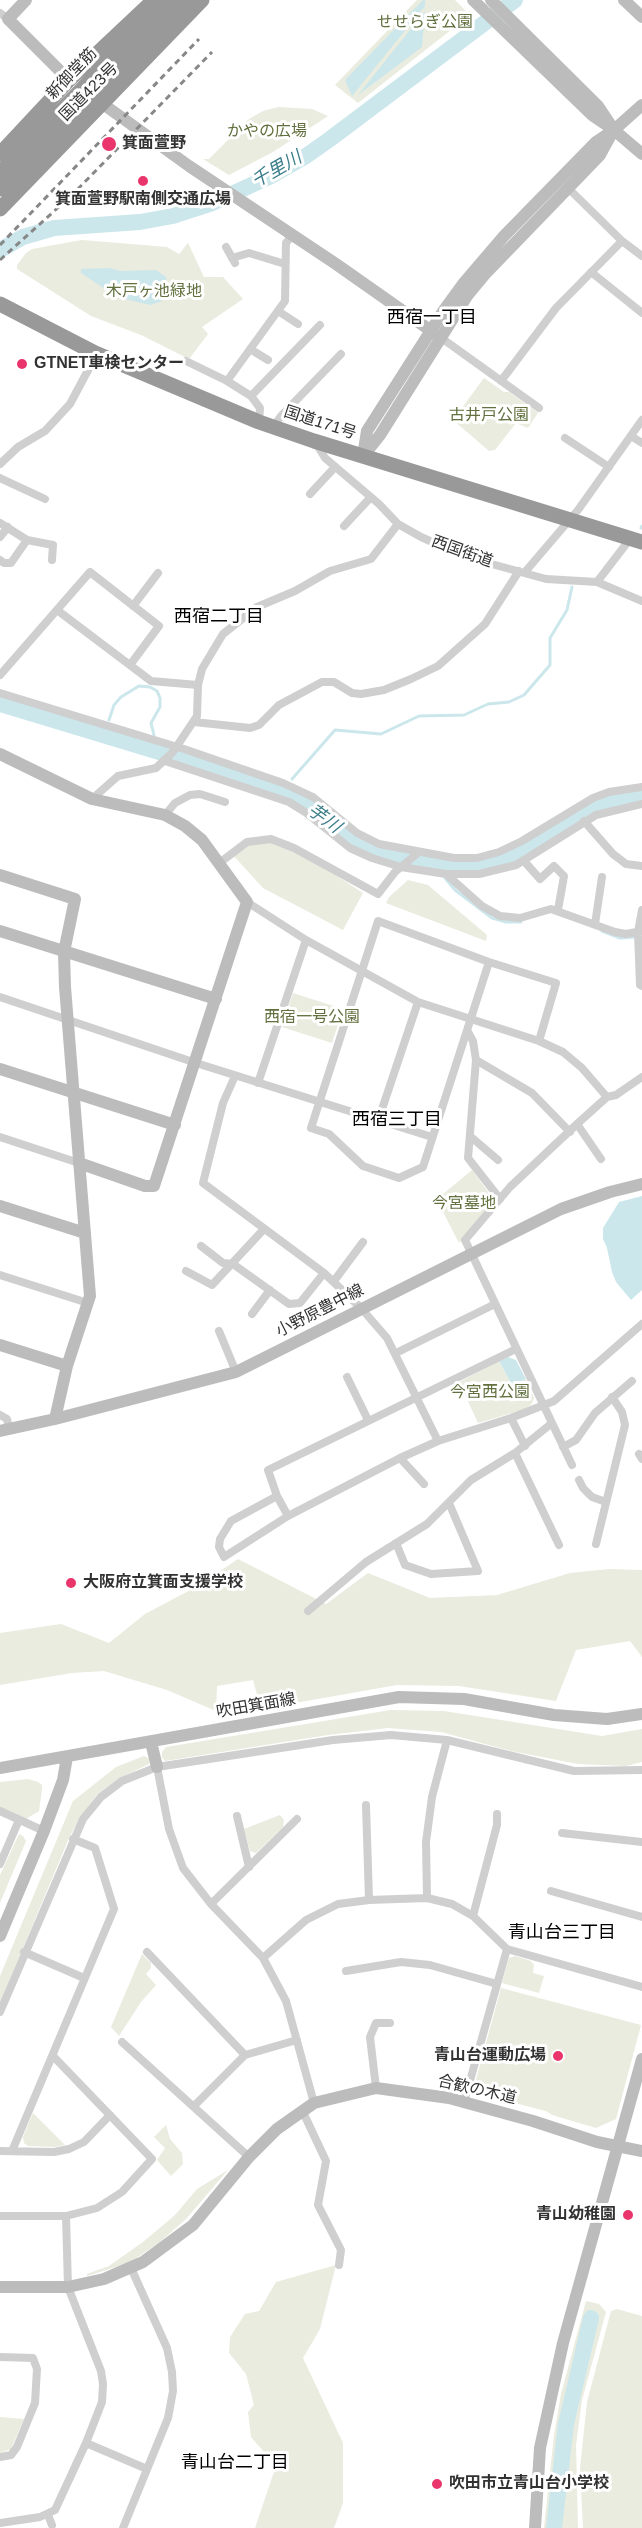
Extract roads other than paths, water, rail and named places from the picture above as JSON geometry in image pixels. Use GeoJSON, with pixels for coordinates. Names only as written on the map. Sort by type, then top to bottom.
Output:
{"type":"FeatureCollection","features":[{"type":"Feature","properties":{"kind":"highway","name":"国道423号"},"geometry":{"type":"LineString","coordinates":[[0,154],[69,80],[154,0]]}},
{"type":"Feature","properties":{"kind":"highway","name":"新御堂筋"},"geometry":{"type":"LineString","coordinates":[[0,183],[169,0]]}},
{"type":"Feature","properties":{"kind":"highway","name":"新御堂筋"},"geometry":{"type":"LineString","coordinates":[[0,183],[187,0]]}},
{"type":"Feature","properties":{"kind":"highway","name":"国道423号"},"geometry":{"type":"LineString","coordinates":[[0,209],[202,0]]}},
{"type":"Feature","properties":{"kind":"highway","name":"国道171号"},"geometry":{"type":"LineString","coordinates":[[0,304],[95,353],[266,424],[570,521],[638,539]]}},
{"type":"Feature","properties":{"kind":"street"},"geometry":{"type":"LineString","coordinates":[[26,0],[4,16],[69,80]]}},
{"type":"Feature","properties":{"kind":"street"},"geometry":{"type":"LineString","coordinates":[[624,0],[642,17]]}},
{"type":"Feature","properties":{"kind":"street"},"geometry":{"type":"LineString","coordinates":[[484,2],[512,20],[598,106],[614,130]]}},
{"type":"Feature","properties":{"kind":"street"},"geometry":{"type":"LineString","coordinates":[[484,2],[501,29],[592,115],[642,154]]}},
{"type":"Feature","properties":{"kind":"street"},"geometry":{"type":"LineString","coordinates":[[103,104],[245,205],[436,334],[538,408]]}},
{"type":"Feature","properties":{"kind":"street"},"geometry":{"type":"LineString","coordinates":[[363,456],[380,435],[463,284],[504,236],[596,142],[614,130],[642,105]]}},
{"type":"Feature","properties":{"kind":"street"},"geometry":{"type":"LineString","coordinates":[[436,334],[480,279],[600,154],[614,130]]}},
{"type":"Feature","properties":{"kind":"street"},"geometry":{"type":"LineString","coordinates":[[568,188],[622,241],[642,256]]}},
{"type":"Feature","properties":{"kind":"street"},"geometry":{"type":"LineString","coordinates":[[227,381],[285,301],[286,243],[292,235]]}},
{"type":"Feature","properties":{"kind":"street"},"geometry":{"type":"LineString","coordinates":[[501,381],[556,308],[622,241]]}},
{"type":"Feature","properties":{"kind":"street"},"geometry":{"type":"LineString","coordinates":[[226,247],[233,260],[249,253],[285,264]]}},
{"type":"Feature","properties":{"kind":"street"},"geometry":{"type":"LineString","coordinates":[[591,273],[642,313]]}},
{"type":"Feature","properties":{"kind":"street"},"geometry":{"type":"LineString","coordinates":[[278,311],[298,324]]}},
{"type":"Feature","properties":{"kind":"street"},"geometry":{"type":"LineString","coordinates":[[251,396],[320,325]]}},
{"type":"Feature","properties":{"kind":"street"},"geometry":{"type":"LineString","coordinates":[[250,349],[268,360]]}},
{"type":"Feature","properties":{"kind":"street"},"geometry":{"type":"LineString","coordinates":[[0,464],[18,447],[45,432],[70,404],[95,353]]}},
{"type":"Feature","properties":{"kind":"street"},"geometry":{"type":"LineString","coordinates":[[186,362],[227,381],[251,396],[260,408],[266,424],[281,416],[341,354]]}},
{"type":"Feature","properties":{"kind":"street"},"geometry":{"type":"LineString","coordinates":[[194,722],[250,728],[259,725],[279,705],[322,682],[332,682],[356,694],[384,690],[438,666],[485,624],[522,571],[570,521],[642,420]]}},
{"type":"Feature","properties":{"kind":"street"},"geometry":{"type":"LineString","coordinates":[[632,436],[642,443]]}},
{"type":"Feature","properties":{"kind":"street"},"geometry":{"type":"LineString","coordinates":[[566,438],[609,467]]}},
{"type":"Feature","properties":{"kind":"street","name":"西国街道"},"geometry":{"type":"LineString","coordinates":[[314,441],[325,458],[398,524],[450,550],[546,579],[597,582],[642,601]]}},
{"type":"Feature","properties":{"kind":"street"},"geometry":{"type":"LineString","coordinates":[[310,494],[335,467]]}},
{"type":"Feature","properties":{"kind":"street"},"geometry":{"type":"LineString","coordinates":[[0,478],[45,499]]}},
{"type":"Feature","properties":{"kind":"street"},"geometry":{"type":"LineString","coordinates":[[344,526],[370,498]]}},
{"type":"Feature","properties":{"kind":"street"},"geometry":{"type":"LineString","coordinates":[[92,799],[120,775],[153,769],[174,749],[194,722],[199,708],[198,685],[203,664],[220,638],[248,613],[296,591],[330,571],[368,561],[398,524]]}},
{"type":"Feature","properties":{"kind":"street"},"geometry":{"type":"LineString","coordinates":[[0,537],[4,525],[27,540],[53,545],[52,560]]}},
{"type":"Feature","properties":{"kind":"street"},"geometry":{"type":"LineString","coordinates":[[597,582],[638,539]]}},
{"type":"Feature","properties":{"kind":"street"},"geometry":{"type":"LineString","coordinates":[[0,560],[4,563],[11,562],[27,540]]}},
{"type":"Feature","properties":{"kind":"street"},"geometry":{"type":"LineString","coordinates":[[0,675],[90,572],[159,626],[129,665]]}},
{"type":"Feature","properties":{"kind":"street"},"geometry":{"type":"LineString","coordinates":[[133,606],[158,573]]}},
{"type":"Feature","properties":{"kind":"street"},"geometry":{"type":"LineString","coordinates":[[57,610],[151,681],[198,685]]}},
{"type":"Feature","properties":{"kind":"street"},"geometry":{"type":"LineString","coordinates":[[0,693],[262,775],[300,790],[319,801],[357,833],[372,841],[416,854],[464,859],[492,854],[522,841],[593,798],[609,792],[642,787]]}},
{"type":"Feature","properties":{"kind":"street"},"geometry":{"type":"LineString","coordinates":[[0,754],[92,799],[165,815],[202,840],[247,902],[306,940],[418,1002],[539,1041],[563,1052],[582,1068],[608,1097]]}},
{"type":"Feature","properties":{"kind":"street"},"geometry":{"type":"LineString","coordinates":[[165,760],[289,802],[350,848],[403,866],[446,874],[483,873],[516,865],[584,821],[604,811],[642,804]]}},
{"type":"Feature","properties":{"kind":"street"},"geometry":{"type":"LineString","coordinates":[[165,815],[175,803],[190,795],[200,794],[225,802]]}},
{"type":"Feature","properties":{"kind":"street"},"geometry":{"type":"LineString","coordinates":[[584,821],[613,854],[626,864],[642,866]]}},
{"type":"Feature","properties":{"kind":"street"},"geometry":{"type":"LineString","coordinates":[[218,864],[247,842],[271,839],[294,848],[378,894],[416,854]]}},
{"type":"Feature","properties":{"kind":"street"},"geometry":{"type":"LineString","coordinates":[[524,861],[540,879],[554,866],[564,876],[558,910]]}},
{"type":"Feature","properties":{"kind":"street"},"geometry":{"type":"LineString","coordinates":[[446,874],[482,906],[500,916],[514,918],[544,910],[558,910],[621,934],[640,932]]}},
{"type":"Feature","properties":{"kind":"street"},"geometry":{"type":"LineString","coordinates":[[0,875],[75,899],[64,952],[67,1019],[90,1296],[67,1366],[55,1419]]}},
{"type":"Feature","properties":{"kind":"street"},"geometry":{"type":"LineString","coordinates":[[595,924],[602,877]]}},
{"type":"Feature","properties":{"kind":"street"},"geometry":{"type":"LineString","coordinates":[[0,1137],[153,1187],[196,1063],[247,902]]}},
{"type":"Feature","properties":{"kind":"street"},"geometry":{"type":"LineString","coordinates":[[642,910],[640,932],[640,985],[642,986]]}},
{"type":"Feature","properties":{"kind":"street"},"geometry":{"type":"LineString","coordinates":[[489,962],[423,1167],[399,1178],[363,1166],[329,1134],[311,1128],[378,921],[489,962],[556,983],[539,1041]]}},
{"type":"Feature","properties":{"kind":"street"},"geometry":{"type":"LineString","coordinates":[[0,931],[216,999]]}},
{"type":"Feature","properties":{"kind":"street"},"geometry":{"type":"LineString","coordinates":[[258,1083],[306,940]]}},
{"type":"Feature","properties":{"kind":"street"},"geometry":{"type":"LineString","coordinates":[[0,997],[235,1076],[432,1137]]}},
{"type":"Feature","properties":{"kind":"street"},"geometry":{"type":"LineString","coordinates":[[378,1120],[418,1002]]}},
{"type":"Feature","properties":{"kind":"street"},"geometry":{"type":"LineString","coordinates":[[468,1032],[473,1041],[476,1060],[468,1158],[500,1199]]}},
{"type":"Feature","properties":{"kind":"street"},"geometry":{"type":"LineString","coordinates":[[476,1060],[532,1093],[570,1132]]}},
{"type":"Feature","properties":{"kind":"street"},"geometry":{"type":"LineString","coordinates":[[0,1068],[175,1125]]}},
{"type":"Feature","properties":{"kind":"street"},"geometry":{"type":"LineString","coordinates":[[235,1076],[223,1103],[203,1183],[324,1273],[361,1308],[387,1338],[396,1353],[438,1441]]}},
{"type":"Feature","properties":{"kind":"street"},"geometry":{"type":"LineString","coordinates":[[572,1465],[465,1240],[500,1199],[577,1124],[608,1097],[616,1095],[642,1077]]}},
{"type":"Feature","properties":{"kind":"street"},"geometry":{"type":"LineString","coordinates":[[577,1124],[601,1159]]}},
{"type":"Feature","properties":{"kind":"street"},"geometry":{"type":"LineString","coordinates":[[471,1137],[498,1160]]}},
{"type":"Feature","properties":{"kind":"street","name":"小野原豊中線"},"geometry":{"type":"LineString","coordinates":[[5,1430],[236,1372],[561,1209],[642,1184]]}},
{"type":"Feature","properties":{"kind":"street"},"geometry":{"type":"LineString","coordinates":[[0,1206],[85,1233]]}},
{"type":"Feature","properties":{"kind":"street"},"geometry":{"type":"LineString","coordinates":[[186,1271],[212,1285],[264,1228]]}},
{"type":"Feature","properties":{"kind":"street"},"geometry":{"type":"LineString","coordinates":[[334,1281],[363,1242]]}},
{"type":"Feature","properties":{"kind":"street"},"geometry":{"type":"LineString","coordinates":[[201,1246],[223,1263],[233,1264],[289,1304],[300,1303],[324,1273]]}},
{"type":"Feature","properties":{"kind":"street"},"geometry":{"type":"LineString","coordinates":[[0,1275],[88,1303]]}},
{"type":"Feature","properties":{"kind":"street"},"geometry":{"type":"LineString","coordinates":[[252,1314],[270,1290]]}},
{"type":"Feature","properties":{"kind":"street"},"geometry":{"type":"LineString","coordinates":[[396,1353],[495,1304]]}},
{"type":"Feature","properties":{"kind":"street"},"geometry":{"type":"LineString","coordinates":[[277,1496],[231,1521],[220,1539],[219,1547],[224,1557],[288,1516],[400,1458],[438,1441],[511,1418],[554,1401],[642,1324]]}},
{"type":"Feature","properties":{"kind":"street"},"geometry":{"type":"LineString","coordinates":[[219,1332],[236,1372]]}},
{"type":"Feature","properties":{"kind":"street"},"geometry":{"type":"LineString","coordinates":[[0,1345],[67,1366]]}},
{"type":"Feature","properties":{"kind":"street"},"geometry":{"type":"LineString","coordinates":[[288,1516],[277,1496],[268,1470],[516,1348]]}},
{"type":"Feature","properties":{"kind":"street"},"geometry":{"type":"LineString","coordinates":[[347,1377],[368,1420]]}},
{"type":"Feature","properties":{"kind":"street"},"geometry":{"type":"LineString","coordinates":[[563,1447],[576,1440],[595,1413],[632,1381]]}},
{"type":"Feature","properties":{"kind":"street"},"geometry":{"type":"LineString","coordinates":[[596,1544],[625,1425],[622,1412],[612,1398]]}},
{"type":"Feature","properties":{"kind":"street"},"geometry":{"type":"LineString","coordinates":[[0,1415],[7,1419],[5,1430]]}},
{"type":"Feature","properties":{"kind":"street"},"geometry":{"type":"LineString","coordinates":[[511,1418],[525,1446]]}},
{"type":"Feature","properties":{"kind":"street"},"geometry":{"type":"LineString","coordinates":[[308,1611],[366,1562],[427,1524],[471,1480],[515,1454],[552,1423]]}},
{"type":"Feature","properties":{"kind":"street"},"geometry":{"type":"LineString","coordinates":[[515,1454],[559,1545]]}},
{"type":"Feature","properties":{"kind":"street"},"geometry":{"type":"LineString","coordinates":[[400,1458],[424,1484]]}},
{"type":"Feature","properties":{"kind":"street"},"geometry":{"type":"LineString","coordinates":[[579,1480],[592,1497],[606,1502]]}},
{"type":"Feature","properties":{"kind":"street"},"geometry":{"type":"LineString","coordinates":[[396,1543],[405,1565],[431,1574],[478,1571],[448,1503]]}},
{"type":"Feature","properties":{"kind":"street","name":"吹田箕面線"},"geometry":{"type":"LineString","coordinates":[[0,1768],[399,1697],[464,1699],[564,1716],[607,1719],[642,1714]]}},
{"type":"Feature","properties":{"kind":"street"},"geometry":{"type":"LineString","coordinates":[[0,2012],[83,1819],[101,1797],[122,1781],[157,1767],[333,1740],[391,1736],[447,1740],[574,1771],[642,1770]]}},
{"type":"Feature","properties":{"kind":"street"},"geometry":{"type":"LineString","coordinates":[[427,1898],[426,1842],[432,1797],[447,1740]]}},
{"type":"Feature","properties":{"kind":"street"},"geometry":{"type":"LineString","coordinates":[[151,1742],[169,1829],[183,1868],[211,1904],[263,1958],[286,2001],[314,2103]]}},
{"type":"Feature","properties":{"kind":"street"},"geometry":{"type":"LineString","coordinates":[[0,1936],[44,1831],[63,1780],[67,1757]]}},
{"type":"Feature","properties":{"kind":"street"},"geometry":{"type":"LineString","coordinates":[[366,1805],[369,1900]]}},
{"type":"Feature","properties":{"kind":"street"},"geometry":{"type":"LineString","coordinates":[[0,1811],[44,1831]]}},
{"type":"Feature","properties":{"kind":"street"},"geometry":{"type":"LineString","coordinates":[[473,1916],[497,1825],[497,1814]]}},
{"type":"Feature","properties":{"kind":"street"},"geometry":{"type":"LineString","coordinates":[[237,1816],[249,1867]]}},
{"type":"Feature","properties":{"kind":"street"},"geometry":{"type":"LineString","coordinates":[[211,1904],[297,1819]]}},
{"type":"Feature","properties":{"kind":"street"},"geometry":{"type":"LineString","coordinates":[[0,1864],[19,1820]]}},
{"type":"Feature","properties":{"kind":"street"},"geometry":{"type":"LineString","coordinates":[[562,1833],[642,1842]]}},
{"type":"Feature","properties":{"kind":"street"},"geometry":{"type":"LineString","coordinates":[[12,2151],[114,1909],[95,1848],[73,1839]]}},
{"type":"Feature","properties":{"kind":"street"},"geometry":{"type":"LineString","coordinates":[[551,1891],[642,1917]]}},
{"type":"Feature","properties":{"kind":"street"},"geometry":{"type":"LineString","coordinates":[[263,1958],[306,1920],[338,1904],[369,1900],[427,1898],[452,1905],[473,1916],[507,1949],[642,1987]]}},
{"type":"Feature","properties":{"kind":"street"},"geometry":{"type":"LineString","coordinates":[[464,2102],[507,1949]]}},
{"type":"Feature","properties":{"kind":"street"},"geometry":{"type":"LineString","coordinates":[[24,1952],[84,1978]]}},
{"type":"Feature","properties":{"kind":"street"},"geometry":{"type":"LineString","coordinates":[[147,1952],[245,2055]]}},
{"type":"Feature","properties":{"kind":"street"},"geometry":{"type":"LineString","coordinates":[[346,1971],[401,1962],[430,1965],[497,1984]]}},
{"type":"Feature","properties":{"kind":"street"},"geometry":{"type":"LineString","coordinates":[[376,2088],[370,2037],[376,2023],[390,2023]]}},
{"type":"Feature","properties":{"kind":"street"},"geometry":{"type":"LineString","coordinates":[[194,2106],[245,2055],[297,2040]]}},
{"type":"Feature","properties":{"kind":"street"},"geometry":{"type":"LineString","coordinates":[[122,2042],[249,2157]]}},
{"type":"Feature","properties":{"kind":"street"},"geometry":{"type":"LineString","coordinates":[[0,2216],[66,2216],[97,2208],[122,2192],[152,2159],[53,2056]]}},
{"type":"Feature","properties":{"kind":"street"},"geometry":{"type":"LineString","coordinates":[[535,2528],[540,2448],[551,2394],[642,2059]]}},
{"type":"Feature","properties":{"kind":"street","name":"合歓の木道"},"geometry":{"type":"LineString","coordinates":[[0,2287],[68,2287],[104,2279],[130,2268],[165,2248],[193,2225],[249,2157],[277,2129],[302,2110],[314,2103],[376,2088],[464,2102],[597,2142],[642,2151]]}},
{"type":"Feature","properties":{"kind":"street"},"geometry":{"type":"LineString","coordinates":[[302,2110],[326,2161],[318,2205],[341,2250],[339,2265]]}},
{"type":"Feature","properties":{"kind":"street"},"geometry":{"type":"LineString","coordinates":[[0,2151],[54,2152],[69,2149],[84,2142],[110,2115]]}},
{"type":"Feature","properties":{"kind":"street"},"geometry":{"type":"LineString","coordinates":[[0,2523],[48,2515],[59,2502],[102,2402],[102,2377],[68,2287],[66,2216]]}},
{"type":"Feature","properties":{"kind":"street"},"geometry":{"type":"LineString","coordinates":[[123,2528],[168,2418],[173,2391],[172,2372],[164,2342],[130,2268]]}},
{"type":"Feature","properties":{"kind":"street"},"geometry":{"type":"LineString","coordinates":[[0,2357],[34,2358],[37,2369],[36,2399],[28,2422],[14,2453],[0,2457]]}},
{"type":"Feature","properties":{"kind":"street"},"geometry":{"type":"LineString","coordinates":[[86,2443],[147,2469]]}},
{"type":"Feature","properties":{"kind":"street"},"geometry":{"type":"LineString","coordinates":[[48,2515],[52,2525]]}},
{"type":"Feature","properties":{"kind":"water"},"geometry":{"type":"Polygon","coordinates":[[[425,0],[425,6],[352,96],[345,80],[425,0]]]}},
{"type":"Feature","properties":{"kind":"water"},"geometry":{"type":"Polygon","coordinates":[[[425,11],[422,47],[358,95],[425,11]]]}},
{"type":"Feature","properties":{"kind":"water"},"geometry":{"type":"Polygon","coordinates":[[[109,268],[121,271],[156,270],[166,277],[169,288],[168,296],[150,305],[125,299],[81,273],[81,269],[109,268]]]}},
{"type":"Feature","properties":{"kind":"water"},"geometry":{"type":"Polygon","coordinates":[[[642,1196],[642,1290],[631,1300],[616,1282],[612,1272],[603,1239],[603,1228],[619,1202],[642,1196]]]}},
{"type":"Feature","properties":{"kind":"water"},"geometry":{"type":"Polygon","coordinates":[[[508,1357],[516,1360],[526,1379],[512,1385],[499,1361],[508,1357]]]}},
{"type":"Feature","properties":{"kind":"waterway","name":"千里川"},"geometry":{"type":"LineString","coordinates":[[0,250],[23,237],[54,228],[140,222],[173,216],[210,204],[269,177],[330,139],[515,0]]}},
{"type":"Feature","properties":{"kind":"waterway"},"geometry":{"type":"LineString","coordinates":[[292,779],[335,730],[381,734],[419,716],[464,715],[488,704],[509,702],[524,695],[550,665],[550,638],[567,610],[572,587]]}},
{"type":"Feature","properties":{"kind":"waterway"},"geometry":{"type":"LineString","coordinates":[[109,720],[114,705],[121,697],[139,686],[150,687],[157,691],[160,698],[160,707],[151,723],[154,735]]}},
{"type":"Feature","properties":{"kind":"waterway","name":"芋川"},"geometry":{"type":"LineString","coordinates":[[0,704],[166,754],[281,792],[304,804],[343,835],[361,846],[385,855],[435,865],[464,868],[493,864],[515,856],[594,808],[611,802],[642,797]]}},
{"type":"Feature","properties":{"kind":"waterway","name":"芋川"},"geometry":{"type":"LineString","coordinates":[[103,735],[105,730]]}},
{"type":"Feature","properties":{"kind":"waterway","name":"芋川"},"geometry":{"type":"LineString","coordinates":[[281,792],[284,789]]}},
{"type":"Feature","properties":{"kind":"waterway"},"geometry":{"type":"LineString","coordinates":[[445,878],[455,890],[492,918],[506,922],[521,922]]}},
{"type":"Feature","properties":{"kind":"waterway"},"geometry":{"type":"LineString","coordinates":[[602,931],[620,938],[635,937]]}},
{"type":"Feature","properties":{"kind":"waterway"},"geometry":{"type":"LineString","coordinates":[[554,2528],[566,2424],[591,2318]]}},
{"type":"Feature","properties":{"kind":"railway"},"geometry":{"type":"LineString","coordinates":[[0,245],[199,39]]}},
{"type":"Feature","properties":{"kind":"railway"},"geometry":{"type":"LineString","coordinates":[[0,260],[72,195],[212,52]]}},
{"type":"Feature","properties":{"kind":"place","name":"箕面萱野"},"geometry":{"type":"Point","coordinates":[109,144]}},
{"type":"Feature","properties":{"kind":"place","name":"箕面萱野駅南側交通広場"},"geometry":{"type":"Point","coordinates":[143,181]}},
{"type":"Feature","properties":{"kind":"place","name":"GTNET車検センター"},"geometry":{"type":"Point","coordinates":[22,364]}},
{"type":"Feature","properties":{"kind":"place","name":"大阪府立箕面支援学校"},"geometry":{"type":"Point","coordinates":[71,1583]}},
{"type":"Feature","properties":{"kind":"place","name":"青山台運動広場"},"geometry":{"type":"Point","coordinates":[558,2056]}},
{"type":"Feature","properties":{"kind":"place","name":"青山幼稚園"},"geometry":{"type":"Point","coordinates":[628,2215]}},
{"type":"Feature","properties":{"kind":"place","name":"吹田市立青山台小学校"},"geometry":{"type":"Point","coordinates":[437,2484]}},
{"type":"Feature","properties":{"kind":"district","name":"西宿一丁目"},"geometry":{"type":"Point","coordinates":[432,318]}},
{"type":"Feature","properties":{"kind":"district","name":"西宿二丁目"},"geometry":{"type":"Point","coordinates":[219,617]}},
{"type":"Feature","properties":{"kind":"district","name":"西宿三丁目"},"geometry":{"type":"Point","coordinates":[397,1120]}},
{"type":"Feature","properties":{"kind":"district","name":"青山台三丁目"},"geometry":{"type":"Point","coordinates":[562,1933]}},
{"type":"Feature","properties":{"kind":"district","name":"青山台二丁目"},"geometry":{"type":"Point","coordinates":[235,2463]}},
{"type":"Feature","properties":{"kind":"park label","name":"せせらぎ公園"},"geometry":{"type":"Point","coordinates":[425,23]}},
{"type":"Feature","properties":{"kind":"park label","name":"かやの広場"},"geometry":{"type":"Point","coordinates":[267,132]}},
{"type":"Feature","properties":{"kind":"park label","name":"木戸ヶ池緑地"},"geometry":{"type":"Point","coordinates":[154,292]}},
{"type":"Feature","properties":{"kind":"park label","name":"古井戸公園"},"geometry":{"type":"Point","coordinates":[489,416]}},
{"type":"Feature","properties":{"kind":"park label","name":"西宿一号公園"},"geometry":{"type":"Point","coordinates":[312,1018]}},
{"type":"Feature","properties":{"kind":"park label","name":"今宮墓地"},"geometry":{"type":"Point","coordinates":[464,1204]}},
{"type":"Feature","properties":{"kind":"park label","name":"今宮西公園"},"geometry":{"type":"Point","coordinates":[490,1393]}}]}
